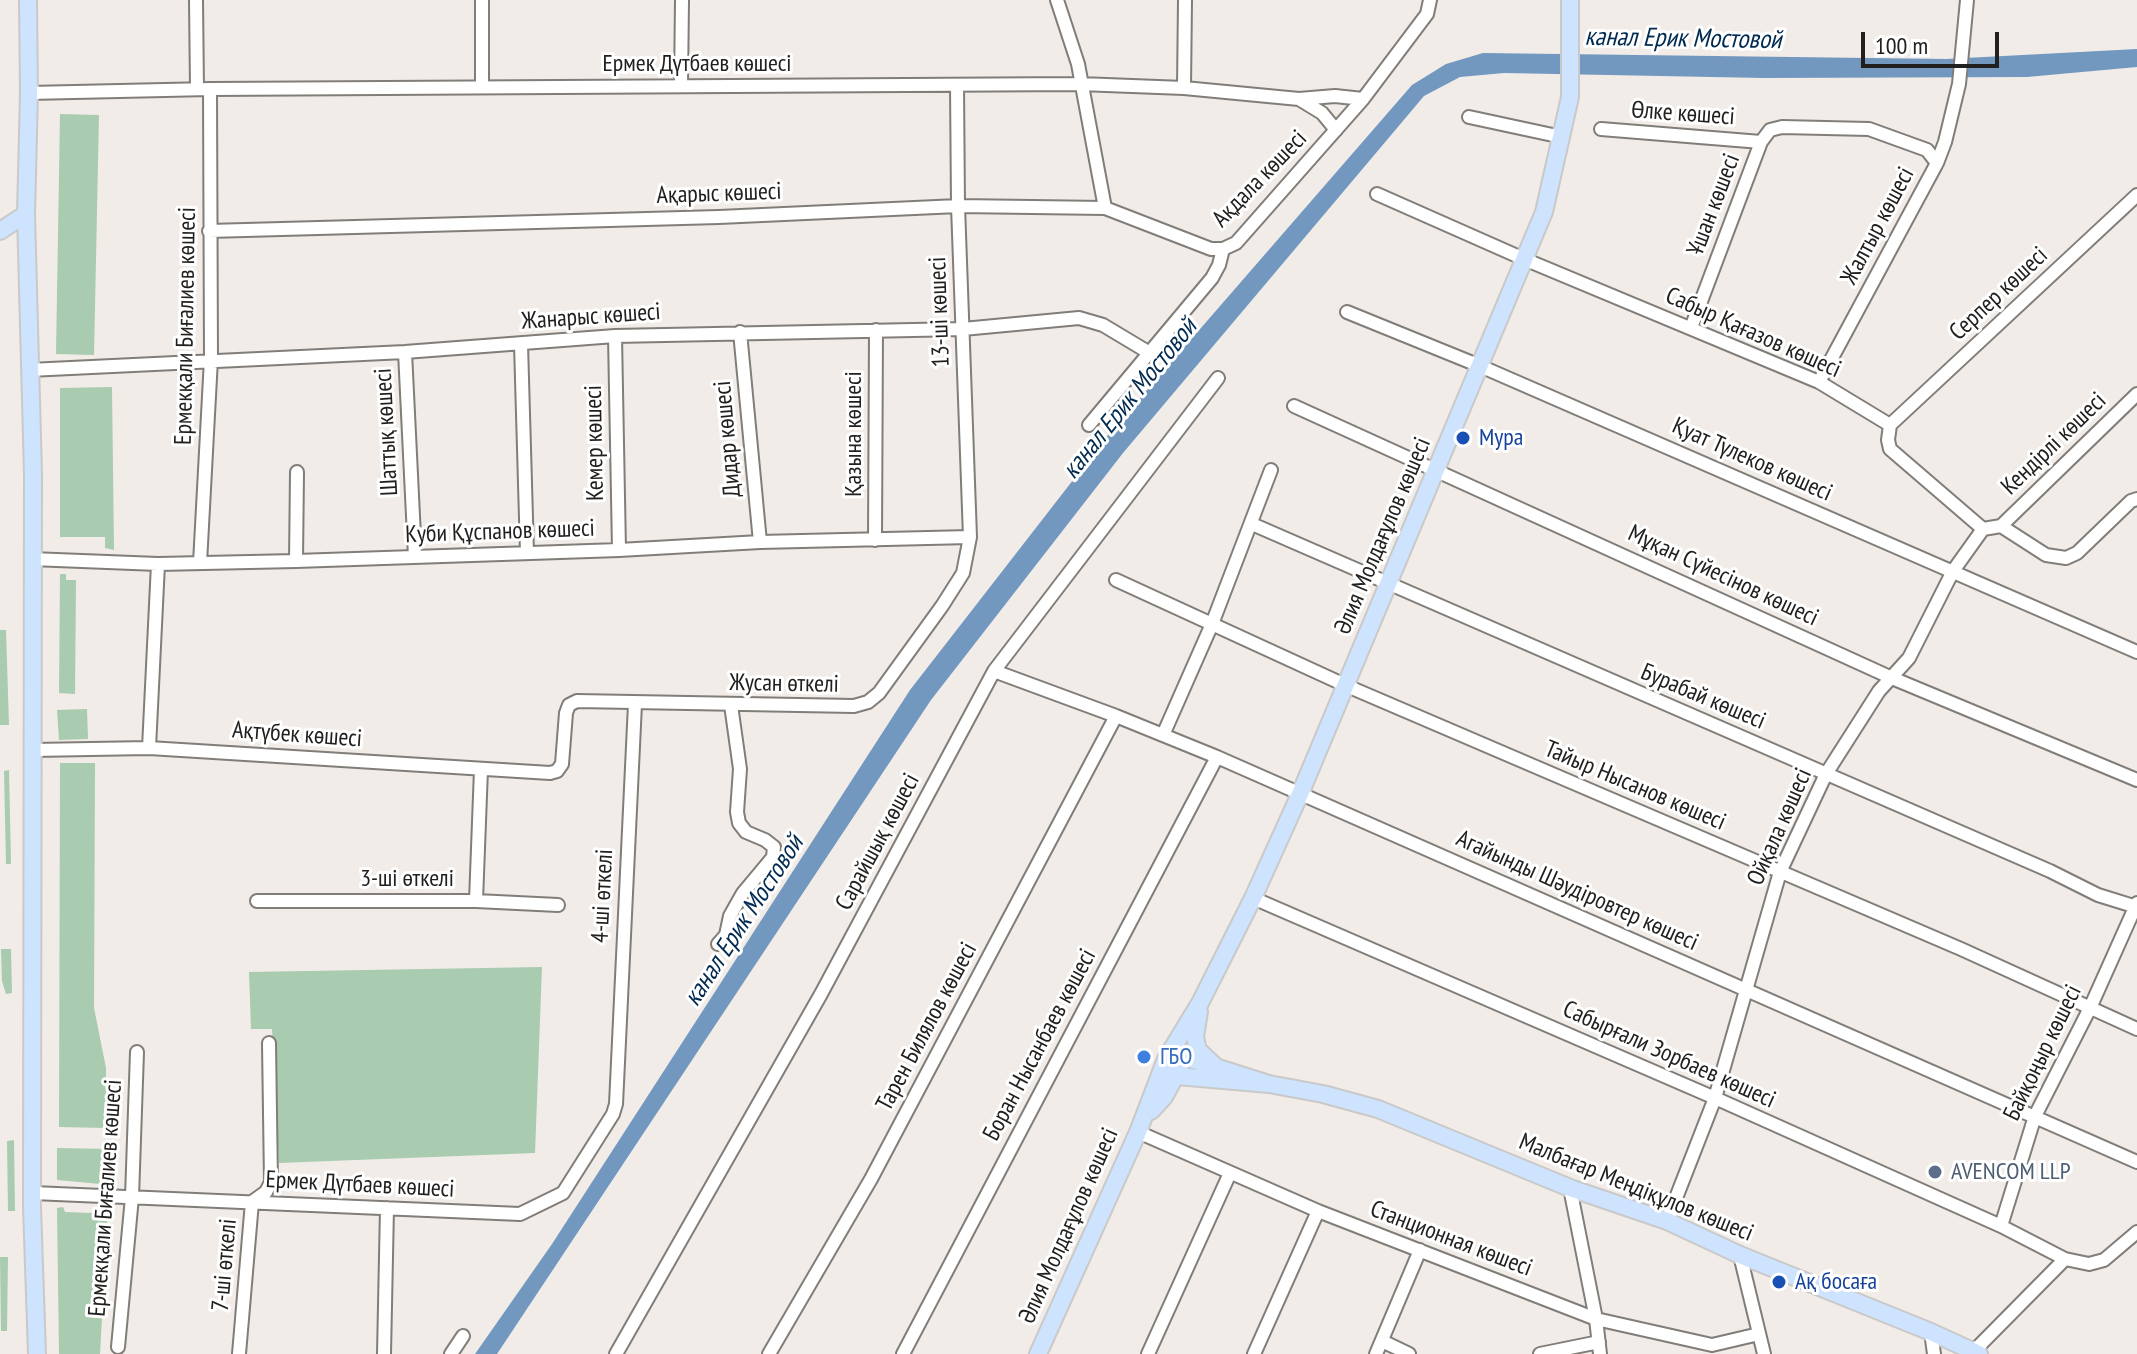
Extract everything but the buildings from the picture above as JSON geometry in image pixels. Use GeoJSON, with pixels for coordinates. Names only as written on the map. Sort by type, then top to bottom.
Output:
{"type":"FeatureCollection","features":[{"type":"Feature","properties":{"kind":"main road"},"geometry":{"type":"LineString","coordinates":[[28,0],[26,214],[33,475],[33,1193],[37,1354]]}},
{"type":"Feature","properties":{"kind":"main road","name":"Әлия Молдағұлов көшесі"},"geometry":{"type":"LineString","coordinates":[[1038,1354],[1141,1125],[1166,1059],[1200,1003],[1253,898],[1300,794],[1544,212],[1562,137],[1572,74],[1570,0]]}},
{"type":"Feature","properties":{"kind":"main road"},"geometry":{"type":"LineString","coordinates":[[0,231],[26,214]]}},
{"type":"Feature","properties":{"kind":"main road"},"geometry":{"type":"LineString","coordinates":[[1164,1097],[1215,1074],[1198,1050],[1195,1037],[1200,1003]]}},
{"type":"Feature","properties":{"kind":"main road","name":"Әлия Молдағұлов көшесі"},"geometry":{"type":"LineString","coordinates":[[1141,1125],[1177,1076],[1200,1003]]}},
{"type":"Feature","properties":{"kind":"main road","name":"Малбағар Меңдіқұлов көшесі"},"geometry":{"type":"LineString","coordinates":[[1166,1059],[1184,1057],[1215,1074]]}},
{"type":"Feature","properties":{"kind":"main road"},"geometry":{"type":"LineString","coordinates":[[1166,1059],[1169,1070],[1177,1076]]}},
{"type":"Feature","properties":{"kind":"main road","name":"Малбағар Меңдіқұлов көшесі"},"geometry":{"type":"LineString","coordinates":[[1177,1076],[1215,1074],[1323,1094],[1378,1109],[1570,1188],[1667,1221],[1740,1255],[1976,1353]]}},
{"type":"Feature","properties":{"kind":"street","name":"Ермекқали Биғалиев көшесі"},"geometry":{"type":"LineString","coordinates":[[196,0],[204,89],[211,359],[200,563]]}},
{"type":"Feature","properties":{"kind":"street"},"geometry":{"type":"LineString","coordinates":[[482,0],[482,87]]}},
{"type":"Feature","properties":{"kind":"street"},"geometry":{"type":"LineString","coordinates":[[681,86],[682,0]]}},
{"type":"Feature","properties":{"kind":"street"},"geometry":{"type":"LineString","coordinates":[[1057,0],[1078,64],[1105,208]]}},
{"type":"Feature","properties":{"kind":"street"},"geometry":{"type":"LineString","coordinates":[[1184,88],[1185,0]]}},
{"type":"Feature","properties":{"kind":"street","name":"Ақдала көшесі"},"geometry":{"type":"LineString","coordinates":[[1089,425],[1212,278],[1223,249],[1236,243],[1363,99],[1427,14],[1430,0]]}},
{"type":"Feature","properties":{"kind":"street","name":"Жалтыр көшесі"},"geometry":{"type":"LineString","coordinates":[[1819,382],[1937,163],[1959,84],[1967,0]]}},
{"type":"Feature","properties":{"kind":"street","name":"Ермек Дүтбаев көшесi"},"geometry":{"type":"LineString","coordinates":[[29,93],[204,89],[1080,84],[1184,88],[1299,99],[1335,96],[1363,99]]}},
{"type":"Feature","properties":{"kind":"street","name":"13-ші көшесi"},"geometry":{"type":"LineString","coordinates":[[957,85],[958,206],[970,537]]}},
{"type":"Feature","properties":{"kind":"street"},"geometry":{"type":"LineString","coordinates":[[1299,99],[1322,113],[1336,130]]}},
{"type":"Feature","properties":{"kind":"street"},"geometry":{"type":"LineString","coordinates":[[1469,117],[1562,137]]}},
{"type":"Feature","properties":{"kind":"street","name":"Өлке көшесі"},"geometry":{"type":"LineString","coordinates":[[1601,129],[1761,142],[1770,130],[1782,127],[1869,129],[1927,150],[1937,163]]}},
{"type":"Feature","properties":{"kind":"street","name":"Ұшан көшесі"},"geometry":{"type":"LineString","coordinates":[[1691,328],[1761,142]]}},
{"type":"Feature","properties":{"kind":"street","name":"Сабыр Қағазов көшесі"},"geometry":{"type":"LineString","coordinates":[[1377,194],[1819,382],[1890,425]]}},
{"type":"Feature","properties":{"kind":"street","name":"Серпер көшесі"},"geometry":{"type":"LineString","coordinates":[[1890,425],[2137,195]]}},
{"type":"Feature","properties":{"kind":"street","name":"Ақарыс көшесi"},"geometry":{"type":"LineString","coordinates":[[209,231],[719,217],[958,206],[1105,208],[1211,249],[1223,249]]}},
{"type":"Feature","properties":{"kind":"street","name":"Қуат Түлеков көшесі"},"geometry":{"type":"LineString","coordinates":[[1347,312],[1480,366],[2137,652]]}},
{"type":"Feature","properties":{"kind":"street","name":"Жанарыс көшесі"},"geometry":{"type":"LineString","coordinates":[[29,370],[405,352],[615,336],[963,329],[1079,318],[1103,325],[1148,352]]}},
{"type":"Feature","properties":{"kind":"street","name":"Қазына көшесі"},"geometry":{"type":"LineString","coordinates":[[875,540],[876,330]]}},
{"type":"Feature","properties":{"kind":"street","name":"Дидар көшесі"},"geometry":{"type":"LineString","coordinates":[[740,332],[760,542]]}},
{"type":"Feature","properties":{"kind":"street","name":"Кемер көшесі"},"geometry":{"type":"LineString","coordinates":[[615,336],[619,550]]}},
{"type":"Feature","properties":{"kind":"street"},"geometry":{"type":"LineString","coordinates":[[521,344],[527,553]]}},
{"type":"Feature","properties":{"kind":"street","name":"Шаттық көшесі"},"geometry":{"type":"LineString","coordinates":[[405,352],[415,557]]}},
{"type":"Feature","properties":{"kind":"street","name":"Сарайшық көшесі"},"geometry":{"type":"LineString","coordinates":[[616,1354],[821,994],[994,671],[1218,378]]}},
{"type":"Feature","properties":{"kind":"street","name":"Кендірлі көшесі"},"geometry":{"type":"LineString","coordinates":[[2001,526],[2137,394]]}},
{"type":"Feature","properties":{"kind":"street","name":"Мұқан Сүйесінов көшесі"},"geometry":{"type":"LineString","coordinates":[[1294,406],[1892,678],[2137,780]]}},
{"type":"Feature","properties":{"kind":"street"},"geometry":{"type":"LineString","coordinates":[[1890,425],[1890,449],[1983,529],[2001,526],[2046,555],[2066,558],[2077,553],[2131,501],[2137,499]]}},
{"type":"Feature","properties":{"kind":"street"},"geometry":{"type":"LineString","coordinates":[[1163,735],[1212,624],[1271,470]]}},
{"type":"Feature","properties":{"kind":"street"},"geometry":{"type":"LineString","coordinates":[[296,561],[297,472]]}},
{"type":"Feature","properties":{"kind":"street","name":"Бурабай көшесi"},"geometry":{"type":"LineString","coordinates":[[1252,524],[2050,871],[2098,895],[2136,905]]}},
{"type":"Feature","properties":{"kind":"street","name":"Ойқала көшесі"},"geometry":{"type":"LineString","coordinates":[[1667,1221],[1715,1098],[1780,872],[1826,774],[1879,691],[1909,658],[1953,571],[1983,529]]}},
{"type":"Feature","properties":{"kind":"street","name":"Куби Құспанов көшесi"},"geometry":{"type":"LineString","coordinates":[[31,559],[158,564],[296,561],[760,542],[970,537]]}},
{"type":"Feature","properties":{"kind":"street","name":"Жусан өткелі"},"geometry":{"type":"LineString","coordinates":[[557,771],[562,764],[566,713],[569,705],[577,701],[854,706],[868,702],[879,693],[963,573],[970,537]]}},
{"type":"Feature","properties":{"kind":"street"},"geometry":{"type":"LineString","coordinates":[[149,748],[158,564]]}},
{"type":"Feature","properties":{"kind":"street","name":"Тайыр Нысанов көшесi"},"geometry":{"type":"LineString","coordinates":[[1116,580],[1347,686],[1961,949],[2137,1029]]}},
{"type":"Feature","properties":{"kind":"street","name":"Агайынды Шәудіровтер көшесi"},"geometry":{"type":"LineString","coordinates":[[994,671],[1217,757],[2137,1162]]}},
{"type":"Feature","properties":{"kind":"street","name":"4-шi өткелi"},"geometry":{"type":"LineString","coordinates":[[616,1090],[635,704]]}},
{"type":"Feature","properties":{"kind":"street"},"geometry":{"type":"LineString","coordinates":[[718,944],[726,935],[730,916],[743,893],[773,857],[774,847],[746,832],[739,823],[740,769],[731,705]]}},
{"type":"Feature","properties":{"kind":"street","name":"Тарен Билялов көшесі"},"geometry":{"type":"LineString","coordinates":[[769,1354],[871,1179],[1116,716]]}},
{"type":"Feature","properties":{"kind":"street","name":"Ақтүбек көшесi"},"geometry":{"type":"LineString","coordinates":[[33,750],[149,748],[557,771]]}},
{"type":"Feature","properties":{"kind":"street","name":"Боран Нысанбаев көшесі"},"geometry":{"type":"LineString","coordinates":[[903,1354],[1217,757]]}},
{"type":"Feature","properties":{"kind":"street"},"geometry":{"type":"LineString","coordinates":[[476,901],[481,769]]}},
{"type":"Feature","properties":{"kind":"street","name":"Сабырғали Зорбаев көшесі"},"geometry":{"type":"LineString","coordinates":[[1253,898],[1715,1098],[2001,1226],[2065,1259]]}},
{"type":"Feature","properties":{"kind":"street","name":"3-шi өткелi"},"geometry":{"type":"LineString","coordinates":[[257,901],[476,901],[558,905]]}},
{"type":"Feature","properties":{"kind":"street","name":"Байқоңыр көшесi"},"geometry":{"type":"LineString","coordinates":[[2001,1226],[2035,1116],[2090,1008],[2136,905]]}},
{"type":"Feature","properties":{"kind":"street","name":"7-шi өткелi"},"geometry":{"type":"LineString","coordinates":[[239,1354],[252,1202],[266,1192],[271,1182],[269,1043]]}},
{"type":"Feature","properties":{"kind":"street","name":"Ермекқали Биғалиев көшесі"},"geometry":{"type":"LineString","coordinates":[[118,1347],[132,1197],[137,1052]]}},
{"type":"Feature","properties":{"kind":"street","name":"Ермек Дүтбаев көшесi"},"geometry":{"type":"LineString","coordinates":[[33,1193],[520,1214],[563,1193],[613,1114],[616,1090]]}},
{"type":"Feature","properties":{"kind":"street","name":"Станционная көшесі"},"geometry":{"type":"LineString","coordinates":[[1141,1125],[1230,1173],[1318,1211],[1596,1319],[1712,1345],[1759,1334]]}},
{"type":"Feature","properties":{"kind":"street"},"geometry":{"type":"LineString","coordinates":[[1148,1354],[1230,1173]]}},
{"type":"Feature","properties":{"kind":"street"},"geometry":{"type":"LineString","coordinates":[[1540,1354],[1599,1348],[1570,1188]]}},
{"type":"Feature","properties":{"kind":"street"},"geometry":{"type":"LineString","coordinates":[[384,1354],[387,1208]]}},
{"type":"Feature","properties":{"kind":"street"},"geometry":{"type":"LineString","coordinates":[[1254,1354],[1318,1211]]}},
{"type":"Feature","properties":{"kind":"street"},"geometry":{"type":"LineString","coordinates":[[1976,1353],[2065,1259],[2089,1264],[2104,1260],[2137,1232]]}},
{"type":"Feature","properties":{"kind":"street"},"geometry":{"type":"LineString","coordinates":[[1376,1354],[1420,1250]]}},
{"type":"Feature","properties":{"kind":"street"},"geometry":{"type":"LineString","coordinates":[[1740,1255],[1764,1354]]}},
{"type":"Feature","properties":{"kind":"street"},"geometry":{"type":"LineString","coordinates":[[1931,1332],[1934,1354]]}},
{"type":"Feature","properties":{"kind":"street"},"geometry":{"type":"LineString","coordinates":[[451,1354],[463,1336]]}},
{"type":"Feature","properties":{"kind":"street"},"geometry":{"type":"LineString","coordinates":[[1382,1341],[1409,1354]]}},
{"type":"Feature","properties":{"kind":"green space"},"geometry":{"type":"Polygon","coordinates":[[[60,114],[99,115],[94,355],[56,354],[60,114]]]}},
{"type":"Feature","properties":{"kind":"green space"},"geometry":{"type":"Polygon","coordinates":[[[112,387],[114,550],[105,548],[105,537],[60,537],[60,388],[112,387]]]}},
{"type":"Feature","properties":{"kind":"green space"},"geometry":{"type":"Polygon","coordinates":[[[60,574],[66,574],[66,580],[76,580],[75,694],[59,693],[60,574]]]}},
{"type":"Feature","properties":{"kind":"green space"},"geometry":{"type":"Polygon","coordinates":[[[0,630],[6,630],[9,725],[0,725],[0,630]]]}},
{"type":"Feature","properties":{"kind":"green space"},"geometry":{"type":"Polygon","coordinates":[[[87,709],[88,739],[59,740],[57,710],[87,709]]]}},
{"type":"Feature","properties":{"kind":"green space"},"geometry":{"type":"Polygon","coordinates":[[[60,763],[95,763],[94,1008],[106,1068],[106,1128],[59,1127],[60,763]]]}},
{"type":"Feature","properties":{"kind":"green space"},"geometry":{"type":"Polygon","coordinates":[[[9,770],[11,864],[6,864],[4,771],[9,770]]]}},
{"type":"Feature","properties":{"kind":"green space"},"geometry":{"type":"Polygon","coordinates":[[[1,949],[11,949],[12,993],[6,994],[2,981],[1,949]]]}},
{"type":"Feature","properties":{"kind":"green space"},"geometry":{"type":"Polygon","coordinates":[[[542,967],[535,1153],[279,1163],[272,1029],[251,1029],[249,972],[542,967]]]}},
{"type":"Feature","properties":{"kind":"green space"},"geometry":{"type":"Polygon","coordinates":[[[14,1140],[15,1211],[8,1211],[7,1141],[14,1140]]]}},
{"type":"Feature","properties":{"kind":"green space"},"geometry":{"type":"Polygon","coordinates":[[[57,1148],[111,1149],[111,1185],[57,1180],[57,1148]]]}},
{"type":"Feature","properties":{"kind":"green space"},"geometry":{"type":"Polygon","coordinates":[[[63,1207],[65,1212],[91,1213],[108,1209],[100,1354],[59,1354],[57,1208],[63,1207]]]}},
{"type":"Feature","properties":{"kind":"green space"},"geometry":{"type":"Polygon","coordinates":[[[0,1257],[8,1257],[7,1331],[1,1331],[0,1257]]]}},
{"type":"Feature","properties":{"kind":"water","name":"канал Ерик Мостовой"},"geometry":{"type":"Polygon","coordinates":[[[2137,49],[2137,67],[2027,77],[1764,78],[1504,73],[1460,77],[1424,96],[1123,453],[931,700],[497,1354],[475,1354],[552,1244],[910,690],[1108,435],[1412,85],[1446,64],[1483,53],[1946,59],[2137,49]]]}},
{"type":"Feature","properties":{"kind":"place","name":"Мура"},"geometry":{"type":"Point","coordinates":[1463,438]}},
{"type":"Feature","properties":{"kind":"place","name":"ГБО"},"geometry":{"type":"Point","coordinates":[1144,1057]}},
{"type":"Feature","properties":{"kind":"place","name":"AVENCOM LLP"},"geometry":{"type":"Point","coordinates":[1935,1172]}},
{"type":"Feature","properties":{"kind":"place","name":"Ақ босаға"},"geometry":{"type":"Point","coordinates":[1779,1282]}}]}
